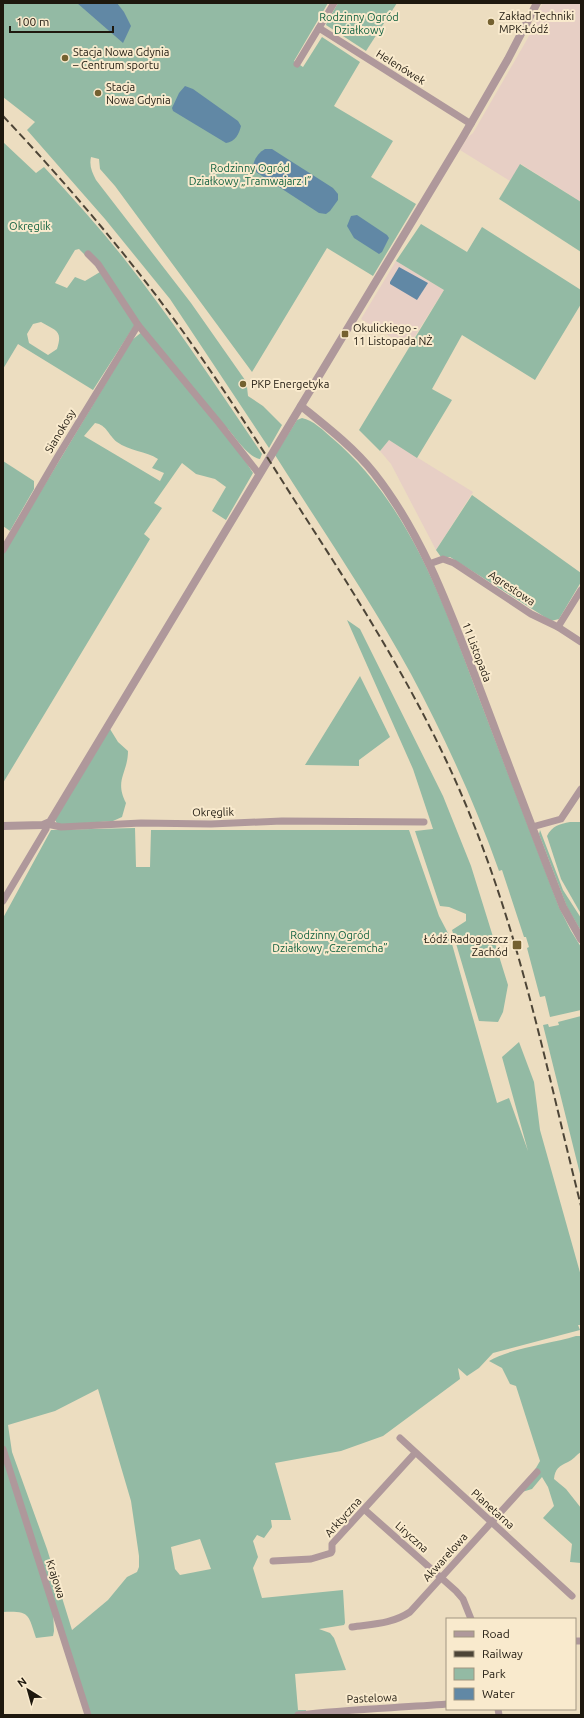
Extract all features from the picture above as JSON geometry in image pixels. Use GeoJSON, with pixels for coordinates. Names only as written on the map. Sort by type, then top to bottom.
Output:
{"type":"FeatureCollection","features":[{"type":"Feature","properties":{"kind":"street"},"geometry":{"type":"LineString","coordinates":[[297,64],[334,3]]}},
{"type":"Feature","properties":{"kind":"street"},"geometry":{"type":"LineString","coordinates":[[3,901],[46,829],[47,824],[162,637],[471,124],[537,3]]}},
{"type":"Feature","properties":{"kind":"street","name":"Helenówek"},"geometry":{"type":"LineString","coordinates":[[319,28],[471,124]]}},
{"type":"Feature","properties":{"kind":"street"},"geometry":{"type":"LineString","coordinates":[[88,254],[98,264],[138,325],[259,474]]}},
{"type":"Feature","properties":{"kind":"street","name":"Sianokosy"},"geometry":{"type":"LineString","coordinates":[[3,550],[58,456],[138,325]]}},
{"type":"Feature","properties":{"kind":"street","name":"11 Listopada"},"geometry":{"type":"LineString","coordinates":[[301,406],[341,438],[375,474],[405,518],[429,564],[451,614],[563,907],[581,939]]}},
{"type":"Feature","properties":{"kind":"street","name":"Agrestowa"},"geometry":{"type":"LineString","coordinates":[[429,564],[443,559],[454,563],[531,614],[558,627],[581,642]]}},
{"type":"Feature","properties":{"kind":"street"},"geometry":{"type":"LineString","coordinates":[[558,627],[581,590]]}},
{"type":"Feature","properties":{"kind":"street"},"geometry":{"type":"LineString","coordinates":[[532,827],[561,819],[581,790]]}},
{"type":"Feature","properties":{"kind":"street","name":"Okręglik"},"geometry":{"type":"LineString","coordinates":[[3,826],[47,824],[61,827],[141,823],[211,824],[282,821],[424,822]]}},
{"type":"Feature","properties":{"kind":"street","name":"Planetarna"},"geometry":{"type":"LineString","coordinates":[[400,1438],[572,1596]]}},
{"type":"Feature","properties":{"kind":"street","name":"Krajowa"},"geometry":{"type":"LineString","coordinates":[[3,1449],[88,1715]]}},
{"type":"Feature","properties":{"kind":"street","name":"Arktyczna"},"geometry":{"type":"LineString","coordinates":[[273,1561],[311,1559],[331,1553],[332,1544],[365,1510],[415,1453]]}},
{"type":"Feature","properties":{"kind":"street","name":"Akwarelowa"},"geometry":{"type":"LineString","coordinates":[[352,1627],[388,1622],[398,1619],[416,1606],[536,1472]]}},
{"type":"Feature","properties":{"kind":"street","name":"Liryczna"},"geometry":{"type":"LineString","coordinates":[[365,1510],[456,1591],[463,1600],[471,1618]]}},
{"type":"Feature","properties":{"kind":"street","name":"Pastelowa"},"geometry":{"type":"LineString","coordinates":[[298,1715],[351,1709],[385,1709],[446,1704]]}},
{"type":"Feature","properties":{"kind":"shaded area"},"geometry":{"type":"Polygon","coordinates":[[[543,3],[581,3],[581,202],[521,164],[510,181],[460,150],[468,137],[473,133],[525,43],[540,16],[540,8],[543,3]]]}},
{"type":"Feature","properties":{"kind":"shaded area"},"geometry":{"type":"Polygon","coordinates":[[[396,261],[444,290],[408,347],[361,319],[396,261]]]}},
{"type":"Feature","properties":{"kind":"shaded area"},"geometry":{"type":"Polygon","coordinates":[[[389,440],[473,492],[436,550],[391,464],[380,451],[389,440]]]}},
{"type":"Feature","properties":{"kind":"green space","name":"Rodzinny Ogród Działkowy „Tramwajarz I”"},"geometry":{"type":"Polygon","coordinates":[[[3,3],[328,3],[294,61],[303,67],[322,37],[360,62],[334,106],[393,141],[371,177],[416,204],[373,276],[327,248],[252,372],[115,186],[100,169],[99,159],[91,157],[90,160],[91,169],[96,180],[191,303],[245,380],[239,383],[242,389],[247,387],[248,396],[263,406],[282,425],[269,448],[170,299],[105,219],[27,130],[35,122],[3,97],[3,3]]]}},
{"type":"Feature","properties":{"kind":"green space","name":"Rodzinny Ogród Działkowy"},"geometry":{"type":"Polygon","coordinates":[[[338,3],[397,3],[366,51],[326,25],[338,3]]]}},
{"type":"Feature","properties":{"kind":"green space"},"geometry":{"type":"Polygon","coordinates":[[[3,142],[36,173],[44,167],[113,244],[176,329],[262,454],[260,459],[251,455],[227,428],[253,473],[226,520],[212,511],[226,487],[215,479],[196,474],[182,463],[154,503],[162,508],[144,534],[150,539],[3,783],[3,554],[132,340],[143,331],[136,323],[93,390],[18,344],[3,369],[3,142]],[[79,249],[75,250],[55,283],[67,288],[75,277],[85,281],[100,272],[79,249]],[[41,322],[33,324],[27,334],[29,343],[48,355],[57,349],[59,334],[54,329],[41,322]],[[95,423],[84,436],[160,481],[164,473],[152,468],[158,459],[122,445],[99,424],[95,423]]]}},
{"type":"Feature","properties":{"kind":"green space"},"geometry":{"type":"Polygon","coordinates":[[[520,164],[581,202],[581,252],[499,199],[520,164]]]}},
{"type":"Feature","properties":{"kind":"green space"},"geometry":{"type":"Polygon","coordinates":[[[421,224],[467,252],[482,227],[581,290],[581,304],[535,380],[462,335],[432,389],[452,400],[417,458],[389,440],[380,451],[359,430],[444,290],[396,261],[421,224]]]}},
{"type":"Feature","properties":{"kind":"green space"},"geometry":{"type":"Polygon","coordinates":[[[302,418],[314,423],[322,429],[360,465],[384,495],[405,527],[423,560],[454,631],[559,907],[581,947],[581,1010],[550,1017],[545,996],[540,997],[527,948],[529,947],[526,937],[524,937],[502,870],[499,871],[470,796],[436,722],[379,618],[275,455],[297,420],[302,418]]]}},
{"type":"Feature","properties":{"kind":"green space"},"geometry":{"type":"Polygon","coordinates":[[[3,461],[34,481],[34,489],[10,531],[3,526],[3,461]]]}},
{"type":"Feature","properties":{"kind":"green space"},"geometry":{"type":"Polygon","coordinates":[[[472,495],[581,573],[581,582],[559,619],[551,621],[450,557],[441,557],[436,550],[472,495]]]}},
{"type":"Feature","properties":{"kind":"green space"},"geometry":{"type":"Polygon","coordinates":[[[347,620],[360,629],[443,796],[471,866],[508,985],[503,1012],[498,1022],[479,1021],[452,930],[466,921],[466,914],[449,907],[440,906],[415,831],[433,829],[413,769],[347,620]]]}},
{"type":"Feature","properties":{"kind":"green space"},"geometry":{"type":"Polygon","coordinates":[[[360,676],[390,737],[359,760],[359,766],[305,765],[360,676]]]}},
{"type":"Feature","properties":{"kind":"green space"},"geometry":{"type":"Polygon","coordinates":[[[110,729],[118,742],[128,751],[121,782],[121,788],[126,803],[122,817],[113,821],[58,825],[55,820],[110,729]]]}},
{"type":"Feature","properties":{"kind":"green space"},"geometry":{"type":"Polygon","coordinates":[[[570,822],[581,822],[581,914],[561,879],[547,836],[556,826],[570,822]]]}},
{"type":"Feature","properties":{"kind":"green space","name":"Rodzinny Ogród Działkowy „Czeremcha”"},"geometry":{"type":"Polygon","coordinates":[[[135,828],[136,867],[150,867],[151,830],[409,830],[439,916],[450,937],[497,1103],[509,1098],[528,1151],[502,1057],[519,1042],[534,1082],[540,1130],[581,1276],[581,1325],[578,1325],[580,1330],[493,1353],[479,1368],[467,1376],[458,1368],[460,1379],[383,1436],[341,1451],[275,1463],[291,1520],[271,1520],[272,1527],[264,1538],[257,1535],[253,1541],[258,1557],[253,1568],[262,1598],[343,1590],[344,1625],[319,1629],[330,1633],[334,1638],[346,1670],[295,1674],[298,1710],[306,1710],[306,1715],[91,1715],[3,1446],[3,918],[51,830],[135,828]],[[98,1389],[55,1411],[8,1425],[12,1452],[47,1549],[72,1630],[108,1600],[127,1577],[137,1572],[139,1567],[139,1556],[131,1501],[98,1389]],[[200,1539],[171,1547],[175,1569],[180,1575],[211,1569],[200,1539]]]}},
{"type":"Feature","properties":{"kind":"green space"},"geometry":{"type":"Polygon","coordinates":[[[540,830],[563,890],[581,918],[581,931],[567,907],[539,834],[540,830]]]}},
{"type":"Feature","properties":{"kind":"green space"},"geometry":{"type":"Polygon","coordinates":[[[581,1016],[581,1178],[543,1025],[548,1024],[549,1027],[559,1025],[558,1022],[581,1016]]]}},
{"type":"Feature","properties":{"kind":"green space"},"geometry":{"type":"Polygon","coordinates":[[[581,1336],[581,1452],[558,1468],[554,1479],[566,1489],[581,1508],[581,1563],[570,1562],[572,1544],[543,1518],[554,1506],[548,1487],[542,1477],[532,1489],[522,1492],[540,1461],[516,1386],[510,1384],[502,1368],[489,1361],[519,1349],[581,1336]]]}},
{"type":"Feature","properties":{"kind":"green space"},"geometry":{"type":"Polygon","coordinates":[[[3,1454],[53,1610],[53,1636],[36,1638],[27,1616],[18,1612],[3,1612],[3,1454]]]}},
{"type":"Feature","properties":{"kind":"water"},"geometry":{"type":"Polygon","coordinates":[[[77,3],[117,3],[124,12],[131,26],[123,43],[77,3]]]}},
{"type":"Feature","properties":{"kind":"water"},"geometry":{"type":"Polygon","coordinates":[[[185,86],[193,89],[238,121],[241,126],[238,135],[232,141],[226,143],[173,111],[172,108],[179,93],[185,86]]]}},
{"type":"Feature","properties":{"kind":"water"},"geometry":{"type":"Polygon","coordinates":[[[265,149],[272,149],[333,188],[338,194],[338,200],[330,211],[326,214],[319,213],[256,172],[253,167],[254,161],[258,154],[265,149]]]}},
{"type":"Feature","properties":{"kind":"water"},"geometry":{"type":"Polygon","coordinates":[[[357,215],[387,235],[389,238],[382,252],[379,254],[354,238],[347,226],[351,216],[357,215]]]}},
{"type":"Feature","properties":{"kind":"water"},"geometry":{"type":"Polygon","coordinates":[[[399,267],[428,283],[417,300],[390,284],[399,267]]]}},
{"type":"Feature","properties":{"kind":"railway"},"geometry":{"type":"LineString","coordinates":[[3,116],[51,168],[120,249],[184,333],[246,424],[352,591],[419,705],[457,784],[474,825],[507,919],[534,1014],[581,1206]]}},
{"type":"Feature","properties":{"kind":"place","name":"Zakład Techniki MPK-Łódź"},"geometry":{"type":"Point","coordinates":[491,22]}},
{"type":"Feature","properties":{"kind":"place","name":"Stacja Nowa Gdynia – Centrum sportu"},"geometry":{"type":"Point","coordinates":[65,58]}},
{"type":"Feature","properties":{"kind":"place","name":"Stacja Nowa Gdynia"},"geometry":{"type":"Point","coordinates":[98,93]}},
{"type":"Feature","properties":{"kind":"place","name":"Okulickiego - 11 Listopada NŻ"},"geometry":{"type":"Point","coordinates":[345,334]}},
{"type":"Feature","properties":{"kind":"place","name":"PKP Energetyka"},"geometry":{"type":"Point","coordinates":[243,384]}},
{"type":"Feature","properties":{"kind":"place","name":"Łódź Radogoszcz Zachód"},"geometry":{"type":"Point","coordinates":[517,945]}}]}
